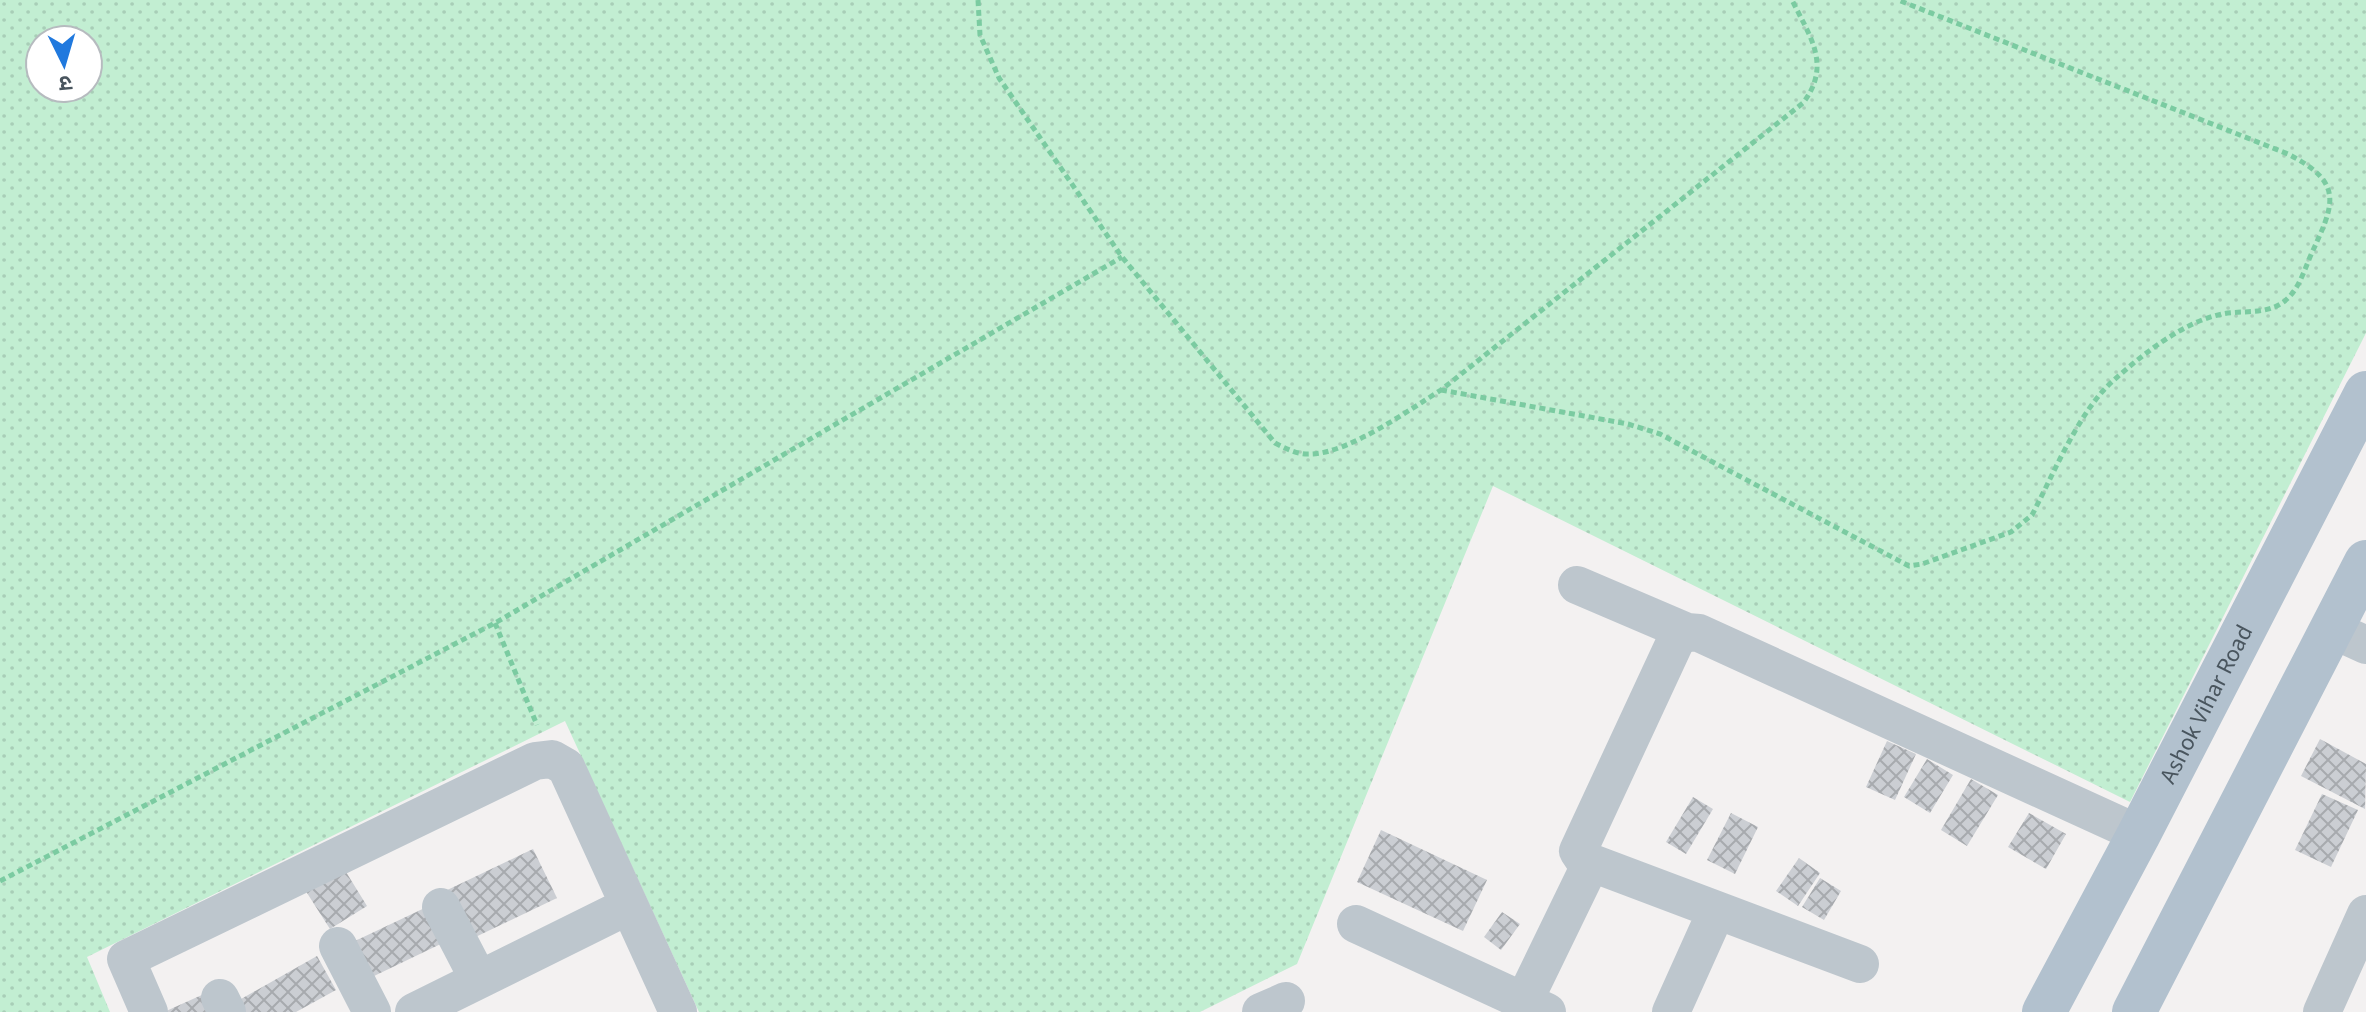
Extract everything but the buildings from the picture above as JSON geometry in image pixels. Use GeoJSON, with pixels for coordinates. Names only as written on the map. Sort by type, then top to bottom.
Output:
{"type":"FeatureCollection","features":[{"type":"Feature","properties":{"kind":"main road","name":"Ashok Vihar Road"},"geometry":{"type":"LineString","coordinates":[[2044,1012],[2366,393]]}},
{"type":"Feature","properties":{"kind":"main road"},"geometry":{"type":"LineString","coordinates":[[2134,1012],[2348,637],[2366,562]]}},
{"type":"Feature","properties":{"kind":"street"},"geometry":{"type":"LineString","coordinates":[[1577,585],[1687,632],[1699,633],[2139,834]]}},
{"type":"Feature","properties":{"kind":"street"},"geometry":{"type":"LineString","coordinates":[[1687,632],[1676,640],[1578,851],[1584,860],[1591,863],[1860,964]]}},
{"type":"Feature","properties":{"kind":"street"},"geometry":{"type":"LineString","coordinates":[[149,1012],[126,959],[535,761],[552,759],[566,767],[678,1012]]}},
{"type":"Feature","properties":{"kind":"street"},"geometry":{"type":"LineString","coordinates":[[1356,924],[1535,1007],[1591,863]]}},
{"type":"Feature","properties":{"kind":"street"},"geometry":{"type":"LineString","coordinates":[[414,1012],[628,906]]}},
{"type":"Feature","properties":{"kind":"street"},"geometry":{"type":"LineString","coordinates":[[441,907],[479,980]]}},
{"type":"Feature","properties":{"kind":"street"},"geometry":{"type":"LineString","coordinates":[[1671,1012],[1716,912]]}},
{"type":"Feature","properties":{"kind":"street"},"geometry":{"type":"LineString","coordinates":[[2322,1012],[2366,914]]}},
{"type":"Feature","properties":{"kind":"street"},"geometry":{"type":"LineString","coordinates":[[338,946],[372,1012]]}},
{"type":"Feature","properties":{"kind":"path"},"geometry":{"type":"LineString","coordinates":[[978,0],[980,35],[999,78],[1122,257],[1275,443],[1291,451],[1311,454],[1336,450],[1441,390],[1803,103],[1813,90],[1818,75],[1817,51],[1792,0]]}},
{"type":"Feature","properties":{"kind":"path"},"geometry":{"type":"LineString","coordinates":[[1441,390],[1628,424],[1660,434],[1894,561],[1909,566],[1967,548],[2020,526],[2032,515],[2096,399],[2112,381],[2153,349],[2193,325],[2221,314],[2270,309],[2282,303],[2295,289],[2329,215],[2331,202],[2327,188],[2313,167],[2288,154],[1898,0]]}},
{"type":"Feature","properties":{"kind":"path"},"geometry":{"type":"LineString","coordinates":[[0,881],[495,623],[1122,257]]}},
{"type":"Feature","properties":{"kind":"path"},"geometry":{"type":"LineString","coordinates":[[495,623],[552,759]]}},
{"type":"Feature","properties":{"kind":"green space"},"geometry":{"type":"Polygon","coordinates":[[[0,0],[2366,0],[2366,333],[2130,802],[1493,486],[1297,964],[1200,1012],[699,1012],[565,721],[87,957],[110,1012],[0,1012],[0,0]]]}}]}
